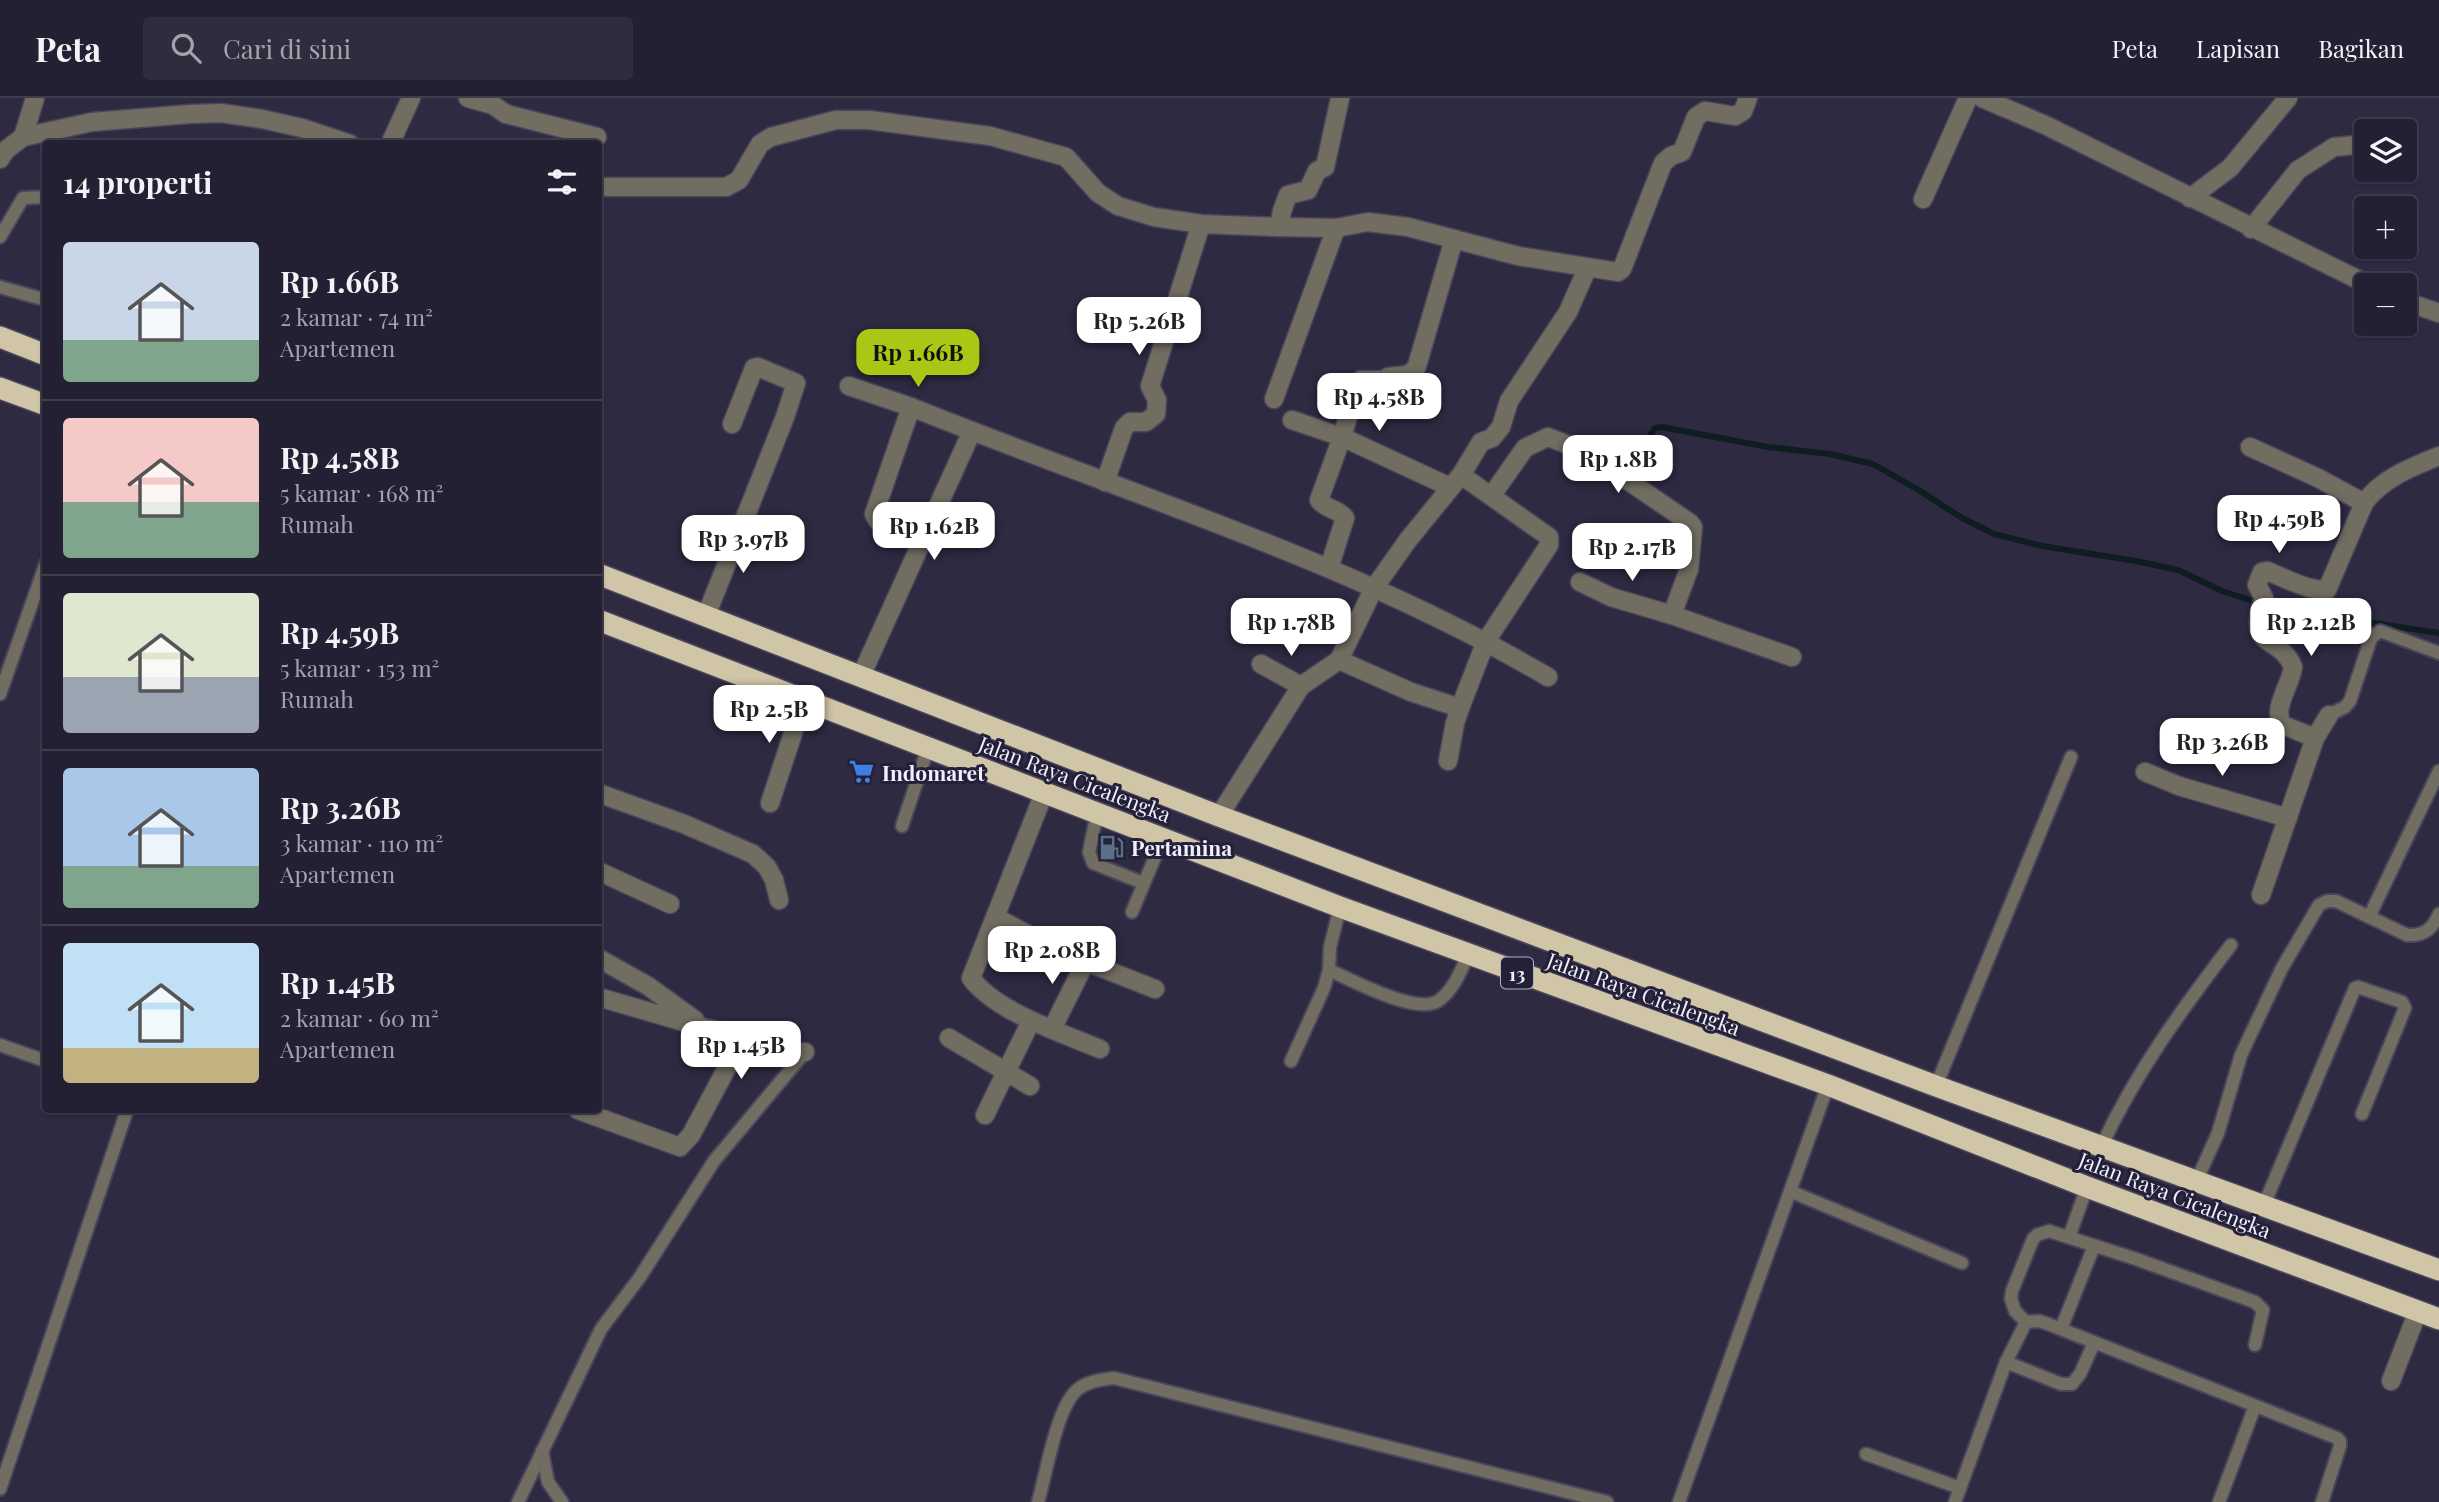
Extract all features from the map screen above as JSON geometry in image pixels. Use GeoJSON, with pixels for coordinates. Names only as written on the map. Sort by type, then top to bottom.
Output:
{"type":"FeatureCollection","features":[{"type":"Feature","properties":{"kind":"highway"},"geometry":{"type":"LineString","coordinates":[[0,338],[42,354]]}},
{"type":"Feature","properties":{"kind":"highway"},"geometry":{"type":"LineString","coordinates":[[0,388],[42,404]]}},
{"type":"Feature","properties":{"kind":"highway","name":"Jalan Raya Cicalengka"},"geometry":{"type":"LineString","coordinates":[[602,576],[1219,816],[1937,1086],[2439,1270]]}},
{"type":"Feature","properties":{"kind":"highway","name":"Jalan Raya Cicalengka"},"geometry":{"type":"LineString","coordinates":[[602,622],[1340,907],[1828,1085],[2087,1187],[2439,1319]]}},
{"type":"Feature","properties":{"kind":"street"},"geometry":{"type":"LineString","coordinates":[[23,137],[35,98]]}},
{"type":"Feature","properties":{"kind":"street"},"geometry":{"type":"LineString","coordinates":[[392,140],[411,98]]}},
{"type":"Feature","properties":{"kind":"street"},"geometry":{"type":"LineString","coordinates":[[468,98],[494,105],[506,114],[597,137]]}},
{"type":"Feature","properties":{"kind":"street"},"geometry":{"type":"LineString","coordinates":[[1279,227],[1288,195],[1308,190],[1317,171],[1325,167],[1340,98]]}},
{"type":"Feature","properties":{"kind":"street"},"geometry":{"type":"LineString","coordinates":[[602,187],[726,187],[738,180],[760,145],[771,137],[836,120],[869,120],[990,136],[1066,157],[1098,193],[1118,206],[1154,217],[1201,224],[1279,227],[1336,228],[1368,222],[1408,227],[1518,256],[1618,272],[1622,269],[1663,163],[1682,152],[1696,117],[1705,111],[1735,116],[1743,111],[1748,98]]}},
{"type":"Feature","properties":{"kind":"street"},"geometry":{"type":"LineString","coordinates":[[1923,199],[1968,98]]}},
{"type":"Feature","properties":{"kind":"street"},"geometry":{"type":"LineString","coordinates":[[1982,98],[2045,125],[2354,278]]}},
{"type":"Feature","properties":{"kind":"street"},"geometry":{"type":"LineString","coordinates":[[2190,198],[2230,168],[2288,98]]}},
{"type":"Feature","properties":{"kind":"street"},"geometry":{"type":"LineString","coordinates":[[2,152],[23,137],[92,122],[221,113],[302,128],[339,140]]}},
{"type":"Feature","properties":{"kind":"street"},"geometry":{"type":"LineString","coordinates":[[2251,229],[2298,170],[2334,147],[2354,145]]}},
{"type":"Feature","properties":{"kind":"street"},"geometry":{"type":"LineString","coordinates":[[1105,482],[1124,428],[1130,422],[1146,422],[1156,414],[1157,400],[1150,386],[1201,224]]}},
{"type":"Feature","properties":{"kind":"street"},"geometry":{"type":"LineString","coordinates":[[1274,398],[1336,228]]}},
{"type":"Feature","properties":{"kind":"street"},"geometry":{"type":"LineString","coordinates":[[1329,568],[1345,518],[1342,513],[1321,504],[1319,500],[1361,380],[1385,380],[1388,377],[1407,375],[1416,369],[1454,239]]}},
{"type":"Feature","properties":{"kind":"street"},"geometry":{"type":"LineString","coordinates":[[1219,816],[1301,686],[1339,660],[1374,588],[1408,540],[1456,481],[1481,442],[1492,438],[1501,427],[1509,401],[1568,312],[1587,269]]}},
{"type":"Feature","properties":{"kind":"street"},"geometry":{"type":"LineString","coordinates":[[2417,305],[2439,313]]}},
{"type":"Feature","properties":{"kind":"street"},"geometry":{"type":"LineString","coordinates":[[706,616],[796,383],[758,367],[754,368],[732,424]]}},
{"type":"Feature","properties":{"kind":"street"},"geometry":{"type":"LineString","coordinates":[[849,386],[911,407],[1329,568],[1486,640],[1548,677]]}},
{"type":"Feature","properties":{"kind":"street"},"geometry":{"type":"LineString","coordinates":[[911,407],[874,514],[878,521],[923,538]]}},
{"type":"Feature","properties":{"kind":"street"},"geometry":{"type":"LineString","coordinates":[[1292,420],[1492,495],[1549,537],[1549,545],[1486,640],[1455,723],[1448,761]]}},
{"type":"Feature","properties":{"kind":"street"},"geometry":{"type":"LineString","coordinates":[[861,676],[972,431]]}},
{"type":"Feature","properties":{"kind":"street"},"geometry":{"type":"LineString","coordinates":[[1492,495],[1525,448],[1548,437],[1586,452],[1625,477],[1693,527],[1689,569],[1672,615]]}},
{"type":"Feature","properties":{"kind":"street"},"geometry":{"type":"LineString","coordinates":[[2250,447],[2318,478],[2364,503]]}},
{"type":"Feature","properties":{"kind":"street"},"geometry":{"type":"LineString","coordinates":[[2315,738],[2283,725],[2280,721],[2279,711],[2294,667],[2263,638],[2257,624],[2262,604],[2257,585],[2265,570],[2321,590],[2328,590],[2364,503],[2377,488],[2394,476],[2439,456]]}},
{"type":"Feature","properties":{"kind":"street"},"geometry":{"type":"LineString","coordinates":[[1580,582],[1611,597],[1672,615],[1792,657]]}},
{"type":"Feature","properties":{"kind":"street"},"geometry":{"type":"LineString","coordinates":[[1339,660],[1380,680],[1460,708]]}},
{"type":"Feature","properties":{"kind":"street"},"geometry":{"type":"LineString","coordinates":[[1261,664],[1301,686]]}},
{"type":"Feature","properties":{"kind":"street"},"geometry":{"type":"LineString","coordinates":[[769,803],[804,700]]}},
{"type":"Feature","properties":{"kind":"street"},"geometry":{"type":"LineString","coordinates":[[2261,895],[2315,738],[2329,715]]}},
{"type":"Feature","properties":{"kind":"street"},"geometry":{"type":"LineString","coordinates":[[2145,772],[2179,786],[2288,818]]}},
{"type":"Feature","properties":{"kind":"street"},"geometry":{"type":"LineString","coordinates":[[1044,793],[997,918],[971,978],[983,991],[1031,1021],[1100,1049]]}},
{"type":"Feature","properties":{"kind":"street"},"geometry":{"type":"LineString","coordinates":[[602,794],[684,824],[753,854],[767,867],[774,880],[779,900]]}},
{"type":"Feature","properties":{"kind":"street"},"geometry":{"type":"LineString","coordinates":[[602,873],[670,904]]}},
{"type":"Feature","properties":{"kind":"street"},"geometry":{"type":"LineString","coordinates":[[997,918],[1061,952],[1155,989]]}},
{"type":"Feature","properties":{"kind":"street"},"geometry":{"type":"LineString","coordinates":[[602,959],[648,986],[705,1028]]}},
{"type":"Feature","properties":{"kind":"street"},"geometry":{"type":"LineString","coordinates":[[1052,1029],[1086,961]]}},
{"type":"Feature","properties":{"kind":"street"},"geometry":{"type":"LineString","coordinates":[[602,999],[744,1036],[796,1053],[805,1052]]}},
{"type":"Feature","properties":{"kind":"street"},"geometry":{"type":"LineString","coordinates":[[985,1115],[1031,1021]]}},
{"type":"Feature","properties":{"kind":"street"},"geometry":{"type":"LineString","coordinates":[[586,1113],[680,1147],[691,1135],[744,1036]]}},
{"type":"Feature","properties":{"kind":"street"},"geometry":{"type":"LineString","coordinates":[[949,1038],[1030,1086]]}},
{"type":"Feature","properties":{"kind":"street"},"geometry":{"type":"LineString","coordinates":[[2391,1381],[2418,1311]]}},
{"type":"Feature","properties":{"kind":"lane"},"geometry":{"type":"LineString","coordinates":[[0,237],[23,198],[42,197]]}},
{"type":"Feature","properties":{"kind":"lane"},"geometry":{"type":"LineString","coordinates":[[0,287],[42,299]]}},
{"type":"Feature","properties":{"kind":"lane"},"geometry":{"type":"LineString","coordinates":[[0,694],[42,574]]}},
{"type":"Feature","properties":{"kind":"lane"},"geometry":{"type":"LineString","coordinates":[[2329,715],[2345,707],[2350,701],[2371,638],[2376,633],[2380,631],[2392,634],[2439,653]]}},
{"type":"Feature","properties":{"kind":"lane"},"geometry":{"type":"LineString","coordinates":[[902,827],[928,748]]}},
{"type":"Feature","properties":{"kind":"lane"},"geometry":{"type":"LineString","coordinates":[[1937,1086],[2071,757]]}},
{"type":"Feature","properties":{"kind":"lane"},"geometry":{"type":"LineString","coordinates":[[2369,917],[2439,771]]}},
{"type":"Feature","properties":{"kind":"lane"},"geometry":{"type":"LineString","coordinates":[[1097,813],[1089,852],[1093,863],[1143,883]]}},
{"type":"Feature","properties":{"kind":"lane"},"geometry":{"type":"LineString","coordinates":[[1132,912],[1163,838]]}},
{"type":"Feature","properties":{"kind":"lane"},"geometry":{"type":"LineString","coordinates":[[2197,1181],[2218,1133],[2241,1055],[2282,968],[2319,905],[2336,901],[2407,935],[2417,936],[2435,925],[2439,914]]}},
{"type":"Feature","properties":{"kind":"lane"},"geometry":{"type":"LineString","coordinates":[[1291,1061],[1324,988],[1340,907]]}},
{"type":"Feature","properties":{"kind":"lane"},"geometry":{"type":"LineString","coordinates":[[2102,1145],[2142,1069],[2174,1020],[2231,945]]}},
{"type":"Feature","properties":{"kind":"lane"},"geometry":{"type":"LineString","coordinates":[[1329,970],[1397,999],[1418,1005],[1431,1004],[1440,999],[1458,977],[1468,955]]}},
{"type":"Feature","properties":{"kind":"lane"},"geometry":{"type":"LineString","coordinates":[[2264,1205],[2355,988],[2358,987],[2402,1002],[2405,1008],[2362,1114]]}},
{"type":"Feature","properties":{"kind":"lane"},"geometry":{"type":"LineString","coordinates":[[0,1045],[42,1060]]}},
{"type":"Feature","properties":{"kind":"lane"},"geometry":{"type":"LineString","coordinates":[[518,1502],[601,1329],[640,1277],[714,1161],[805,1052]]}},
{"type":"Feature","properties":{"kind":"lane"},"geometry":{"type":"LineString","coordinates":[[1679,1502],[1792,1192],[1828,1085]]}},
{"type":"Feature","properties":{"kind":"lane"},"geometry":{"type":"LineString","coordinates":[[0,1489],[126,1113]]}},
{"type":"Feature","properties":{"kind":"lane"},"geometry":{"type":"LineString","coordinates":[[2069,1237],[2087,1187]]}},
{"type":"Feature","properties":{"kind":"lane"},"geometry":{"type":"LineString","coordinates":[[1792,1192],[1962,1263]]}},
{"type":"Feature","properties":{"kind":"lane"},"geometry":{"type":"LineString","coordinates":[[2255,1345],[2264,1316],[2263,1310],[2255,1302],[2049,1231],[2033,1239],[2012,1291],[2011,1299],[2015,1311],[2026,1322],[2039,1321],[2062,1329],[2340,1441],[2322,1502]]}},
{"type":"Feature","properties":{"kind":"lane"},"geometry":{"type":"LineString","coordinates":[[2062,1329],[2094,1246]]}},
{"type":"Feature","properties":{"kind":"lane"},"geometry":{"type":"LineString","coordinates":[[1955,1502],[2006,1362],[2026,1322]]}},
{"type":"Feature","properties":{"kind":"lane"},"geometry":{"type":"LineString","coordinates":[[2006,1362],[2061,1384],[2072,1384],[2080,1374],[2094,1343]]}},
{"type":"Feature","properties":{"kind":"lane"},"geometry":{"type":"LineString","coordinates":[[1038,1502],[1063,1409],[1075,1391],[1089,1382],[1114,1378],[1607,1502]]}},
{"type":"Feature","properties":{"kind":"lane"},"geometry":{"type":"LineString","coordinates":[[2219,1502],[2255,1406]]}},
{"type":"Feature","properties":{"kind":"lane"},"geometry":{"type":"LineString","coordinates":[[542,1450],[548,1482],[562,1502]]}},
{"type":"Feature","properties":{"kind":"lane"},"geometry":{"type":"LineString","coordinates":[[1866,1454],[1960,1488]]}},
{"type":"Feature","properties":{"kind":"waterway"},"geometry":{"type":"LineString","coordinates":[[1642,466],[1651,434],[1655,428],[1662,427],[1768,447],[1830,454],[1873,464],[1962,518],[1994,534],[2042,546],[2178,570],[2222,591],[2256,602],[2439,633]]}},
{"type":"Feature","properties":{"kind":"place","name":"Indomaret"},"geometry":{"type":"Point","coordinates":[862,772]}},
{"type":"Feature","properties":{"kind":"place","name":"Pertamina"},"geometry":{"type":"Point","coordinates":[1111,847]}}]}
